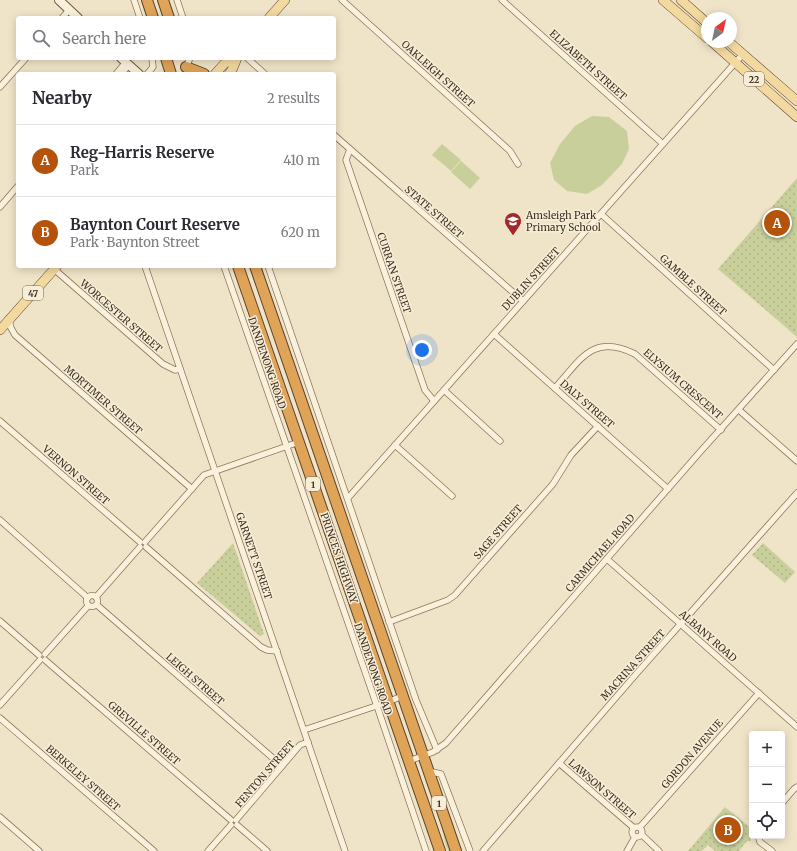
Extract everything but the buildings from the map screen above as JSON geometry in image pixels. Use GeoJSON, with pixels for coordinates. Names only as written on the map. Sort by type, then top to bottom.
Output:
{"type":"FeatureCollection","features":[{"type":"Feature","properties":{"kind":"highway"},"geometry":{"type":"LineString","coordinates":[[147,0],[152,16]]}},
{"type":"Feature","properties":{"kind":"highway"},"geometry":{"type":"LineString","coordinates":[[163,0],[168,16]]}},
{"type":"Feature","properties":{"kind":"highway"},"geometry":{"type":"LineString","coordinates":[[167,60],[171,72]]}},
{"type":"Feature","properties":{"kind":"highway"},"geometry":{"type":"LineString","coordinates":[[187,64],[201,72]]}},
{"type":"Feature","properties":{"kind":"highway","name":"PRINCES HIGHWAY"},"geometry":{"type":"LineString","coordinates":[[239,268],[440,851]]}},
{"type":"Feature","properties":{"kind":"highway","name":"PRINCES HIGHWAY"},"geometry":{"type":"LineString","coordinates":[[256,268],[294,384],[456,851]]}},
{"type":"Feature","properties":{"kind":"main road"},"geometry":{"type":"LineString","coordinates":[[272,16],[285,0]]}},
{"type":"Feature","properties":{"kind":"main road"},"geometry":{"type":"LineString","coordinates":[[663,0],[701,33]]}},
{"type":"Feature","properties":{"kind":"main road"},"geometry":{"type":"LineString","coordinates":[[682,0],[701,17]]}},
{"type":"Feature","properties":{"kind":"main road","name":"22"},"geometry":{"type":"LineString","coordinates":[[719,48],[797,117]]}},
{"type":"Feature","properties":{"kind":"main road","name":"22"},"geometry":{"type":"LineString","coordinates":[[736,48],[797,101]]}},
{"type":"Feature","properties":{"kind":"main road"},"geometry":{"type":"LineString","coordinates":[[218,72],[224,64],[231,60]]}},
{"type":"Feature","properties":{"kind":"main road"},"geometry":{"type":"LineString","coordinates":[[230,72],[234,60]]}},
{"type":"Feature","properties":{"kind":"main road","name":"47"},"geometry":{"type":"LineString","coordinates":[[0,330],[55,268]]}},
{"type":"Feature","properties":{"kind":"street"},"geometry":{"type":"LineString","coordinates":[[58,0],[76,16]]}},
{"type":"Feature","properties":{"kind":"street"},"geometry":{"type":"LineString","coordinates":[[134,0],[139,16]]}},
{"type":"Feature","properties":{"kind":"street"},"geometry":{"type":"LineString","coordinates":[[177,0],[182,16]]}},
{"type":"Feature","properties":{"kind":"street","name":"OAKLEIGH STREET"},"geometry":{"type":"LineString","coordinates":[[342,0],[510,150],[518,164]]}},
{"type":"Feature","properties":{"kind":"street","name":"ELIZABETH STREET"},"geometry":{"type":"LineString","coordinates":[[502,0],[663,144]]}},
{"type":"Feature","properties":{"kind":"street"},"geometry":{"type":"LineString","coordinates":[[64,16],[69,10]]}},
{"type":"Feature","properties":{"kind":"street","name":"DUBLIN STREET"},"geometry":{"type":"LineString","coordinates":[[348,498],[743,54]]}},
{"type":"Feature","properties":{"kind":"street"},"geometry":{"type":"LineString","coordinates":[[0,87],[24,60]]}},
{"type":"Feature","properties":{"kind":"street"},"geometry":{"type":"LineString","coordinates":[[149,72],[153,67],[152,60]]}},
{"type":"Feature","properties":{"kind":"street"},"geometry":{"type":"LineString","coordinates":[[249,60],[263,72]]}},
{"type":"Feature","properties":{"kind":"street"},"geometry":{"type":"LineString","coordinates":[[118,72],[125,62]]}},
{"type":"Feature","properties":{"kind":"street"},"geometry":{"type":"LineString","coordinates":[[122,72],[125,62]]}},
{"type":"Feature","properties":{"kind":"street"},"geometry":{"type":"LineString","coordinates":[[125,62],[136,72]]}},
{"type":"Feature","properties":{"kind":"street","name":"STATE STREET"},"geometry":{"type":"LineString","coordinates":[[336,138],[523,301]]}},
{"type":"Feature","properties":{"kind":"street","name":"CURRAN STREET"},"geometry":{"type":"LineString","coordinates":[[350,149],[346,160],[425,390],[434,401]]}},
{"type":"Feature","properties":{"kind":"street"},"geometry":{"type":"LineString","coordinates":[[0,207],[16,188]]}},
{"type":"Feature","properties":{"kind":"street","name":"GAMBLE STREET"},"geometry":{"type":"LineString","coordinates":[[601,214],[774,370]]}},
{"type":"Feature","properties":{"kind":"street","name":"WORCESTER STREET"},"geometry":{"type":"LineString","coordinates":[[55,268],[163,364],[175,370],[180,369]]}},
{"type":"Feature","properties":{"kind":"street","name":"GARNETT STREET"},"geometry":{"type":"LineString","coordinates":[[146,268],[345,851]]}},
{"type":"Feature","properties":{"kind":"street","name":"DANDENONG ROAD"},"geometry":{"type":"LineString","coordinates":[[225,268],[426,851]]}},
{"type":"Feature","properties":{"kind":"street"},"geometry":{"type":"LineString","coordinates":[[269,268],[416,700],[437,750]]}},
{"type":"Feature","properties":{"kind":"street","name":"MORTIMER STREET"},"geometry":{"type":"LineString","coordinates":[[9,320],[15,335],[192,489]]}},
{"type":"Feature","properties":{"kind":"street","name":"DALY STREET"},"geometry":{"type":"LineString","coordinates":[[494,334],[668,489]]}},
{"type":"Feature","properties":{"kind":"street","name":"CARMICHAEL ROAD"},"geometry":{"type":"LineString","coordinates":[[409,761],[437,750],[446,743],[797,344]]}},
{"type":"Feature","properties":{"kind":"street","name":"ELYSIUM CRESCENT"},"geometry":{"type":"LineString","coordinates":[[555,388],[587,352],[600,346],[610,345],[623,348],[635,354],[721,430]]}},
{"type":"Feature","properties":{"kind":"street","name":"DANDENONG ROAD"},"geometry":{"type":"LineString","coordinates":[[294,384],[307,380]]}},
{"type":"Feature","properties":{"kind":"street"},"geometry":{"type":"LineString","coordinates":[[444,390],[500,441]]}},
{"type":"Feature","properties":{"kind":"street"},"geometry":{"type":"LineString","coordinates":[[739,410],[797,461]]}},
{"type":"Feature","properties":{"kind":"street","name":"VERNON STREET"},"geometry":{"type":"LineString","coordinates":[[0,421],[261,647],[267,650],[277,651]]}},
{"type":"Feature","properties":{"kind":"street","name":"SAGE STREET"},"geometry":{"type":"LineString","coordinates":[[389,622],[448,600],[455,595],[553,484],[571,455],[598,426]]}},
{"type":"Feature","properties":{"kind":"street"},"geometry":{"type":"LineString","coordinates":[[88,598],[92,596],[96,597],[204,475],[299,442]]}},
{"type":"Feature","properties":{"kind":"street"},"geometry":{"type":"LineString","coordinates":[[394,445],[452,496]]}},
{"type":"Feature","properties":{"kind":"street","name":"MACRINA STREET"},"geometry":{"type":"LineString","coordinates":[[483,851],[797,493]]}},
{"type":"Feature","properties":{"kind":"street"},"geometry":{"type":"LineString","coordinates":[[0,520],[88,598]]}},
{"type":"Feature","properties":{"kind":"street","name":"ALBANY ROAD"},"geometry":{"type":"LineString","coordinates":[[607,559],[797,727]]}},
{"type":"Feature","properties":{"kind":"street"},"geometry":{"type":"LineString","coordinates":[[88,606],[92,607],[97,605],[98,602],[96,597]]}},
{"type":"Feature","properties":{"kind":"street"},"geometry":{"type":"LineString","coordinates":[[88,598],[88,606]]}},
{"type":"Feature","properties":{"kind":"street","name":"LEIGH STREET"},"geometry":{"type":"LineString","coordinates":[[97,605],[282,766]]}},
{"type":"Feature","properties":{"kind":"street"},"geometry":{"type":"LineString","coordinates":[[0,705],[88,606]]}},
{"type":"Feature","properties":{"kind":"street","name":"GREVILLE STREET"},"geometry":{"type":"LineString","coordinates":[[0,621],[267,851]]}},
{"type":"Feature","properties":{"kind":"street","name":"GORDON AVENUE"},"geometry":{"type":"LineString","coordinates":[[637,828],[759,693]]}},
{"type":"Feature","properties":{"kind":"street"},"geometry":{"type":"LineString","coordinates":[[304,730],[377,706],[402,696]]}},
{"type":"Feature","properties":{"kind":"street","name":"BERKELEY STREET"},"geometry":{"type":"LineString","coordinates":[[0,718],[154,851]]}},
{"type":"Feature","properties":{"kind":"street","name":"FENTON STREET"},"geometry":{"type":"LineString","coordinates":[[208,851],[300,745],[308,742]]}},
{"type":"Feature","properties":{"kind":"street","name":"LAWSON STREET"},"geometry":{"type":"LineString","coordinates":[[559,763],[637,828]]}},
{"type":"Feature","properties":{"kind":"street"},"geometry":{"type":"LineString","coordinates":[[428,771],[441,774],[470,851]]}},
{"type":"Feature","properties":{"kind":"street"},"geometry":{"type":"LineString","coordinates":[[785,800],[794,789],[797,788]]}},
{"type":"Feature","properties":{"kind":"street"},"geometry":{"type":"LineString","coordinates":[[0,817],[39,851]]}},
{"type":"Feature","properties":{"kind":"street"},"geometry":{"type":"LineString","coordinates":[[635,837],[632,833],[637,828],[642,830],[642,835],[660,851]]}},
{"type":"Feature","properties":{"kind":"street"},"geometry":{"type":"LineString","coordinates":[[627,851],[635,837],[642,835]]}},
{"type":"Feature","properties":{"kind":"street"},"geometry":{"type":"LineString","coordinates":[[759,839],[772,851]]}},
{"type":"Feature","properties":{"kind":"green space"},"geometry":{"type":"Polygon","coordinates":[[[592,116],[609,117],[627,131],[629,149],[622,164],[602,185],[587,194],[567,191],[554,180],[550,163],[560,144],[575,126],[592,116]]]}},
{"type":"Feature","properties":{"kind":"green space"},"geometry":{"type":"Polygon","coordinates":[[[442,144],[461,160],[451,171],[432,155],[442,144]]]}},
{"type":"Feature","properties":{"kind":"green space"},"geometry":{"type":"Polygon","coordinates":[[[461,161],[480,178],[470,189],[451,172],[461,161]]]}},
{"type":"Feature","properties":{"kind":"green space"},"geometry":{"type":"Polygon","coordinates":[[[797,178],[797,337],[718,269],[797,178]]]}},
{"type":"Feature","properties":{"kind":"green space"},"geometry":{"type":"Polygon","coordinates":[[[788,217],[790,220],[797,223],[797,229],[786,224],[785,218],[788,217]]]}},
{"type":"Feature","properties":{"kind":"green space"},"geometry":{"type":"Polygon","coordinates":[[[233,543],[264,634],[260,636],[197,583],[233,543]]]}},
{"type":"Feature","properties":{"kind":"green space"},"geometry":{"type":"Polygon","coordinates":[[[763,543],[795,572],[785,583],[752,555],[763,543]]]}},
{"type":"Feature","properties":{"kind":"green space"},"geometry":{"type":"Polygon","coordinates":[[[725,807],[749,826],[749,839],[751,839],[751,841],[747,841],[739,851],[715,851],[708,845],[702,851],[688,851],[725,807]]]}},
{"type":"Feature","properties":{"kind":"green space"},"geometry":{"type":"Polygon","coordinates":[[[441,824],[451,851],[448,851],[441,824]]]}},
{"type":"Feature","properties":{"kind":"place","name":"Reg-Harris Reserve"},"geometry":{"type":"Point","coordinates":[777,223]}},
{"type":"Feature","properties":{"kind":"place","name":"Amsleigh Park Primary School"},"geometry":{"type":"Point","coordinates":[513,236]}},
{"type":"Feature","properties":{"kind":"place","name":"Baynton Court Reserve"},"geometry":{"type":"Point","coordinates":[728,830]}}]}
